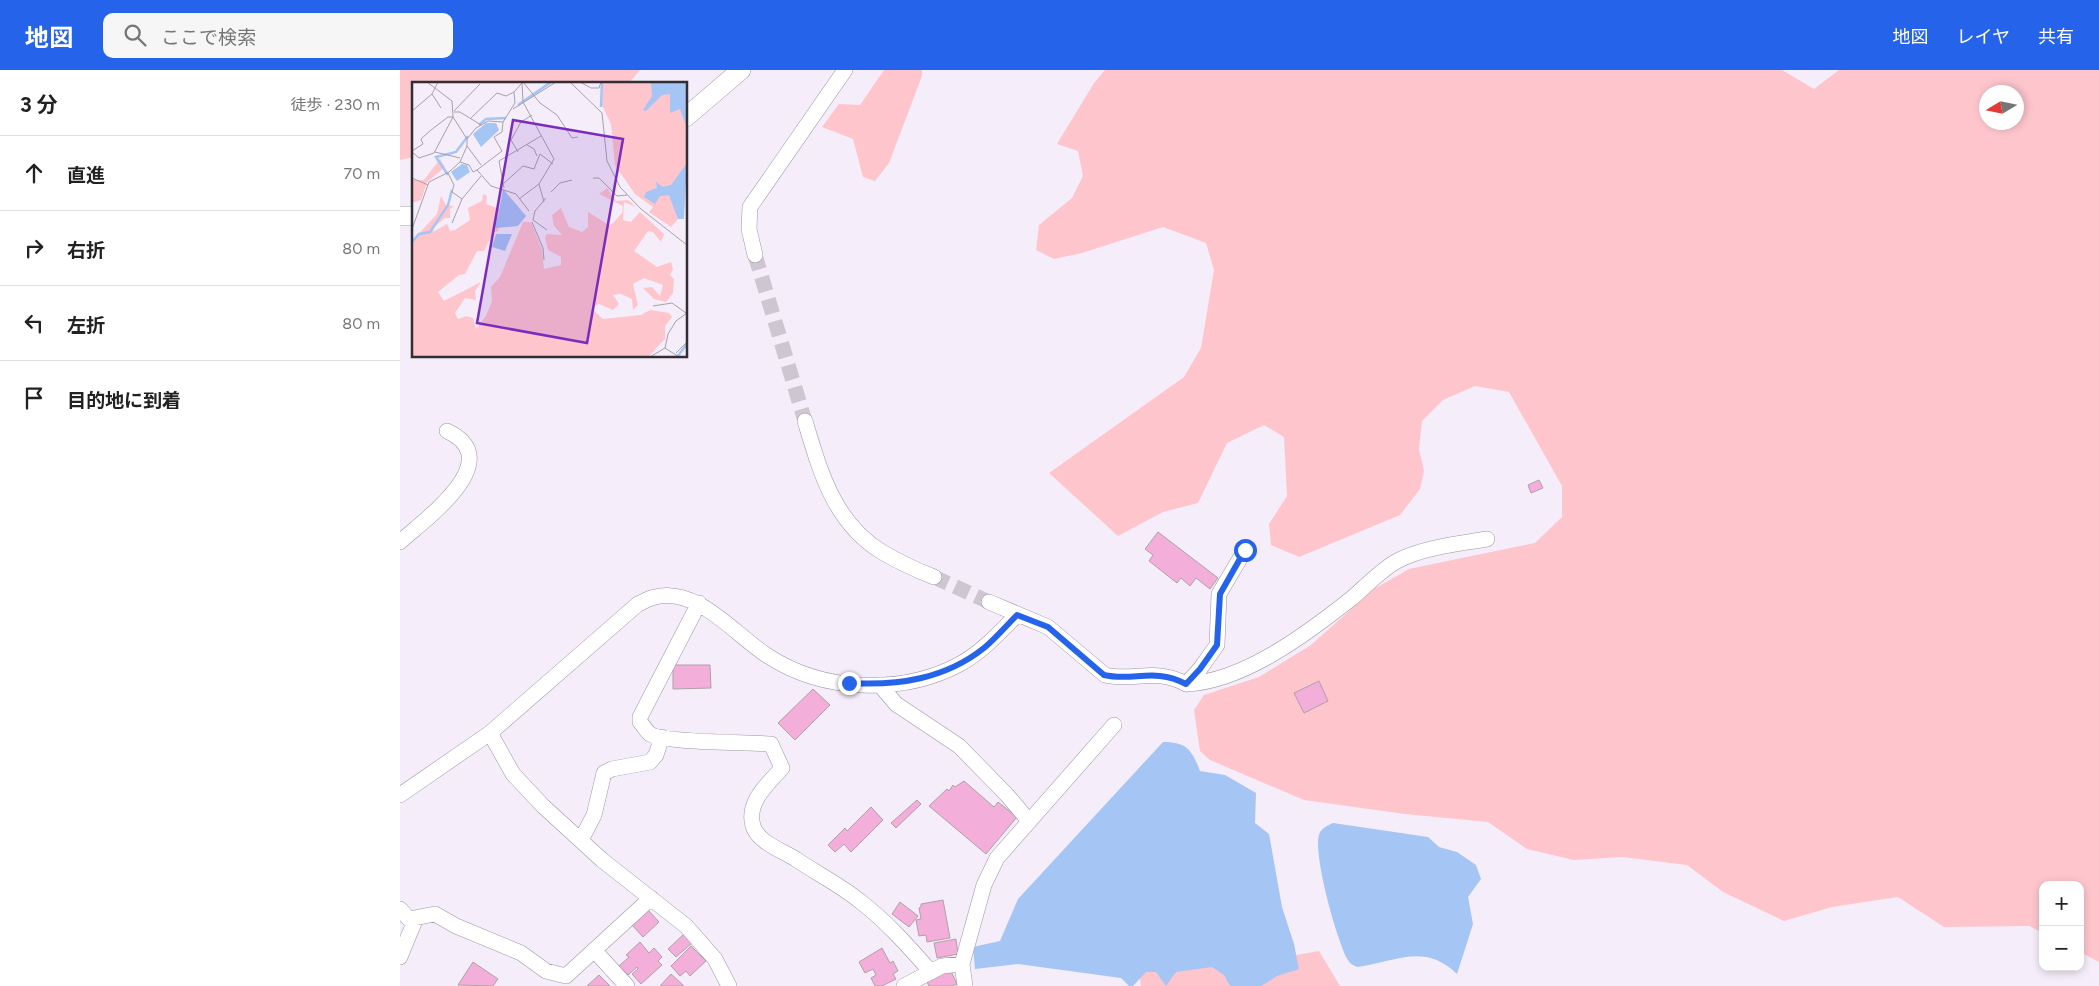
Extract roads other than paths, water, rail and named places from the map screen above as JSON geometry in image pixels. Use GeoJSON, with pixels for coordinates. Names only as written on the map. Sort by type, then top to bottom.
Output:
{"type":"FeatureCollection","features":[{"type":"Feature","properties":{"kind":"main road"},"geometry":{"type":"LineString","coordinates":[[688,114],[741,70]]}},
{"type":"Feature","properties":{"kind":"street"},"geometry":{"type":"LineString","coordinates":[[755,255],[749,229],[750,207],[845,70]]}},
{"type":"Feature","properties":{"kind":"street"},"geometry":{"type":"LineString","coordinates":[[805,421],[830,495],[843,517],[881,552],[934,577]]}},
{"type":"Feature","properties":{"kind":"street"},"geometry":{"type":"LineString","coordinates":[[400,542],[463,481],[470,466],[468,450],[460,437],[447,431]]}},
{"type":"Feature","properties":{"kind":"street"},"geometry":{"type":"LineString","coordinates":[[989,602],[1048,627],[1104,675],[1116,677],[1146,674],[1176,679],[1186,684],[1205,683],[1244,668],[1290,643],[1329,616],[1398,560],[1436,549],[1488,539]]}},
{"type":"Feature","properties":{"kind":"street"},"geometry":{"type":"LineString","coordinates":[[1186,684],[1200,669],[1217,645],[1220,594],[1245,550]]}},
{"type":"Feature","properties":{"kind":"street"},"geometry":{"type":"LineString","coordinates":[[400,795],[490,733],[638,604],[655,596],[679,596],[699,603],[745,640],[793,670],[821,679],[880,685],[936,675],[961,663],[984,647],[1017,615]]}},
{"type":"Feature","properties":{"kind":"street"},"geometry":{"type":"LineString","coordinates":[[699,603],[640,717],[640,722],[651,734],[662,737],[711,742],[770,744],[782,768],[759,796],[752,809],[753,827],[762,840],[780,849],[860,901],[908,946],[931,972]]}},
{"type":"Feature","properties":{"kind":"street"},"geometry":{"type":"LineString","coordinates":[[880,685],[896,704],[958,746],[1029,821]]}},
{"type":"Feature","properties":{"kind":"street"},"geometry":{"type":"LineString","coordinates":[[965,986],[962,964],[984,885],[997,858],[1114,725]]}},
{"type":"Feature","properties":{"kind":"street"},"geometry":{"type":"LineString","coordinates":[[490,733],[513,774],[543,806],[581,840],[686,926],[715,959],[730,986]]}},
{"type":"Feature","properties":{"kind":"street"},"geometry":{"type":"LineString","coordinates":[[581,840],[594,815],[604,773],[612,769],[650,762],[656,755],[662,737]]}},
{"type":"Feature","properties":{"kind":"street"},"geometry":{"type":"LineString","coordinates":[[400,909],[409,919],[435,914],[456,926],[521,953],[546,971],[566,976],[651,898]]}},
{"type":"Feature","properties":{"kind":"street"},"geometry":{"type":"LineString","coordinates":[[400,957],[416,918]]}},
{"type":"Feature","properties":{"kind":"street"},"geometry":{"type":"LineString","coordinates":[[594,950],[627,986]]}},
{"type":"Feature","properties":{"kind":"street"},"geometry":{"type":"LineString","coordinates":[[904,986],[942,966],[962,964]]}},
{"type":"Feature","properties":{"kind":"water"},"geometry":{"type":"Polygon","coordinates":[[[1163,742],[1171,742],[1188,749],[1200,771],[1225,775],[1256,793],[1255,823],[1269,834],[1282,907],[1294,944],[1299,969],[1277,976],[1261,986],[1230,986],[1224,975],[1212,967],[1176,972],[1166,986],[1156,972],[1146,972],[1133,986],[1129,986],[1121,978],[1018,964],[975,969],[973,947],[1000,941],[1018,899],[1163,742]]]}},
{"type":"Feature","properties":{"kind":"water"},"geometry":{"type":"Polygon","coordinates":[[[1333,823],[1428,837],[1439,847],[1457,852],[1476,865],[1481,879],[1468,897],[1473,924],[1457,974],[1445,964],[1421,956],[1357,967],[1348,960],[1332,917],[1319,860],[1319,835],[1326,826],[1333,823]]]}},
{"type":"Feature","properties":{"kind":"tunnel"},"geometry":{"type":"LineString","coordinates":[[755,255],[805,421]]}},
{"type":"Feature","properties":{"kind":"tunnel"},"geometry":{"type":"LineString","coordinates":[[934,577],[989,602]]}}]}
